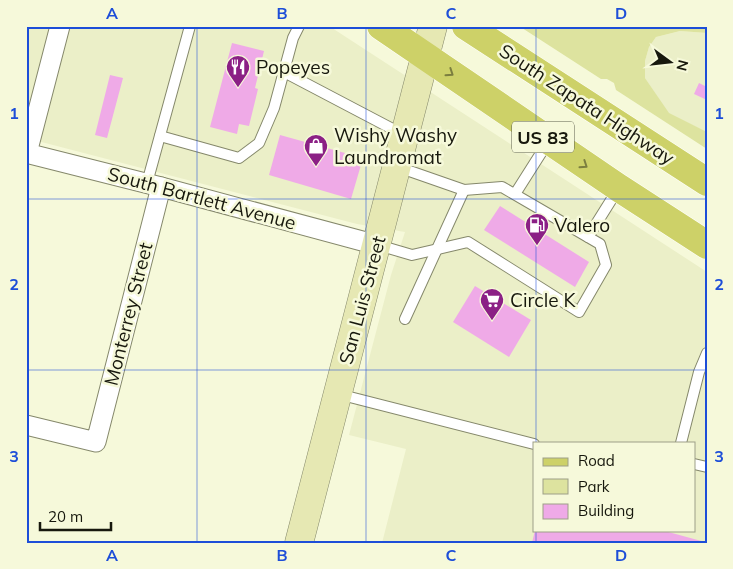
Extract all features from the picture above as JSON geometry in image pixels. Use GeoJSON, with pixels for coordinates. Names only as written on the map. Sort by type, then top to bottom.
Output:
{"type":"FeatureCollection","features":[{"type":"Feature","properties":{"kind":"main road","name":"US 83"},"geometry":{"type":"LineString","coordinates":[[381,26],[619,188],[707,245]]}},
{"type":"Feature","properties":{"kind":"main road","name":"San Luis Street"},"geometry":{"type":"LineString","coordinates":[[299,543],[433,26]]}},
{"type":"Feature","properties":{"kind":"main road","name":"South Zapata Highway"},"geometry":{"type":"LineString","coordinates":[[466,26],[707,182]]}},
{"type":"Feature","properties":{"kind":"street"},"geometry":{"type":"LineString","coordinates":[[27,153],[60,26]]}},
{"type":"Feature","properties":{"kind":"street","name":"South Bartlett Avenue"},"geometry":{"type":"LineString","coordinates":[[27,153],[377,245]]}},
{"type":"Feature","properties":{"kind":"street","name":"Monterrey Street"},"geometry":{"type":"LineString","coordinates":[[26,425],[96,442],[154,185]]}},
{"type":"Feature","properties":{"kind":"lane"},"geometry":{"type":"LineString","coordinates":[[154,185],[160,136],[190,26]]}},
{"type":"Feature","properties":{"kind":"lane"},"geometry":{"type":"LineString","coordinates":[[160,136],[239,158],[259,143],[274,108],[293,38],[299,26]]}},
{"type":"Feature","properties":{"kind":"lane"},"geometry":{"type":"LineString","coordinates":[[284,72],[405,136]]}},
{"type":"Feature","properties":{"kind":"lane"},"geometry":{"type":"LineString","coordinates":[[515,194],[549,140]]}},
{"type":"Feature","properties":{"kind":"lane"},"geometry":{"type":"LineString","coordinates":[[377,245],[412,255],[468,242],[579,312],[606,265],[600,244],[502,187],[464,190],[397,166]]}},
{"type":"Feature","properties":{"kind":"lane"},"geometry":{"type":"LineString","coordinates":[[588,237],[619,188]]}},
{"type":"Feature","properties":{"kind":"lane"},"geometry":{"type":"LineString","coordinates":[[405,319],[464,190]]}},
{"type":"Feature","properties":{"kind":"lane"},"geometry":{"type":"LineString","coordinates":[[681,442],[699,372],[707,353]]}},
{"type":"Feature","properties":{"kind":"lane"},"geometry":{"type":"LineString","coordinates":[[338,393],[533,444]]}},
{"type":"Feature","properties":{"kind":"shaded area"},"geometry":{"type":"Polygon","coordinates":[[[26,26],[329,26],[707,272],[707,543],[382,543],[406,449],[349,435],[391,275],[405,232],[357,224],[26,138],[26,26]]]}},
{"type":"Feature","properties":{"kind":"shaded area"},"geometry":{"type":"Polygon","coordinates":[[[680,31],[707,33],[707,132],[669,114],[645,78],[645,61],[649,47],[656,37],[680,31]]]}},
{"type":"Feature","properties":{"kind":"green space"},"geometry":{"type":"Polygon","coordinates":[[[519,26],[707,26],[707,33],[680,31],[656,37],[649,47],[645,61],[645,78],[669,113],[707,132],[707,149],[616,90],[614,83],[607,79],[601,79],[519,26]]]}},
{"type":"Feature","properties":{"kind":"building","name":"Popeyes"},"geometry":{"type":"Polygon","coordinates":[[[232,43],[264,51],[255,88],[258,89],[249,126],[239,124],[237,134],[210,127],[232,43]]]}},
{"type":"Feature","properties":{"kind":"building"},"geometry":{"type":"Polygon","coordinates":[[[110,75],[123,78],[107,138],[95,135],[110,75]]]}},
{"type":"Feature","properties":{"kind":"building"},"geometry":{"type":"Polygon","coordinates":[[[699,83],[707,87],[707,100],[694,94],[699,83]]]}},
{"type":"Feature","properties":{"kind":"building","name":"Wishy Washy Laundromat"},"geometry":{"type":"Polygon","coordinates":[[[280,135],[363,158],[351,199],[269,175],[280,135]]]}},
{"type":"Feature","properties":{"kind":"building","name":"Valero"},"geometry":{"type":"Polygon","coordinates":[[[500,206],[589,262],[575,287],[484,230],[500,206]]]}},
{"type":"Feature","properties":{"kind":"building","name":"Circle K"},"geometry":{"type":"Polygon","coordinates":[[[475,286],[531,320],[509,357],[453,322],[475,286]]]}},
{"type":"Feature","properties":{"kind":"building"},"geometry":{"type":"Polygon","coordinates":[[[535,532],[668,532],[705,542],[532,543],[535,532]]]}},
{"type":"Feature","properties":{"kind":"place","name":"Popeyes"},"geometry":{"type":"Point","coordinates":[238,88]}},
{"type":"Feature","properties":{"kind":"place","name":"Wishy Washy Laundromat"},"geometry":{"type":"Point","coordinates":[316,167]}},
{"type":"Feature","properties":{"kind":"place","name":"Valero"},"geometry":{"type":"Point","coordinates":[537,246]}},
{"type":"Feature","properties":{"kind":"place","name":"Circle K"},"geometry":{"type":"Point","coordinates":[492,321]}}]}
